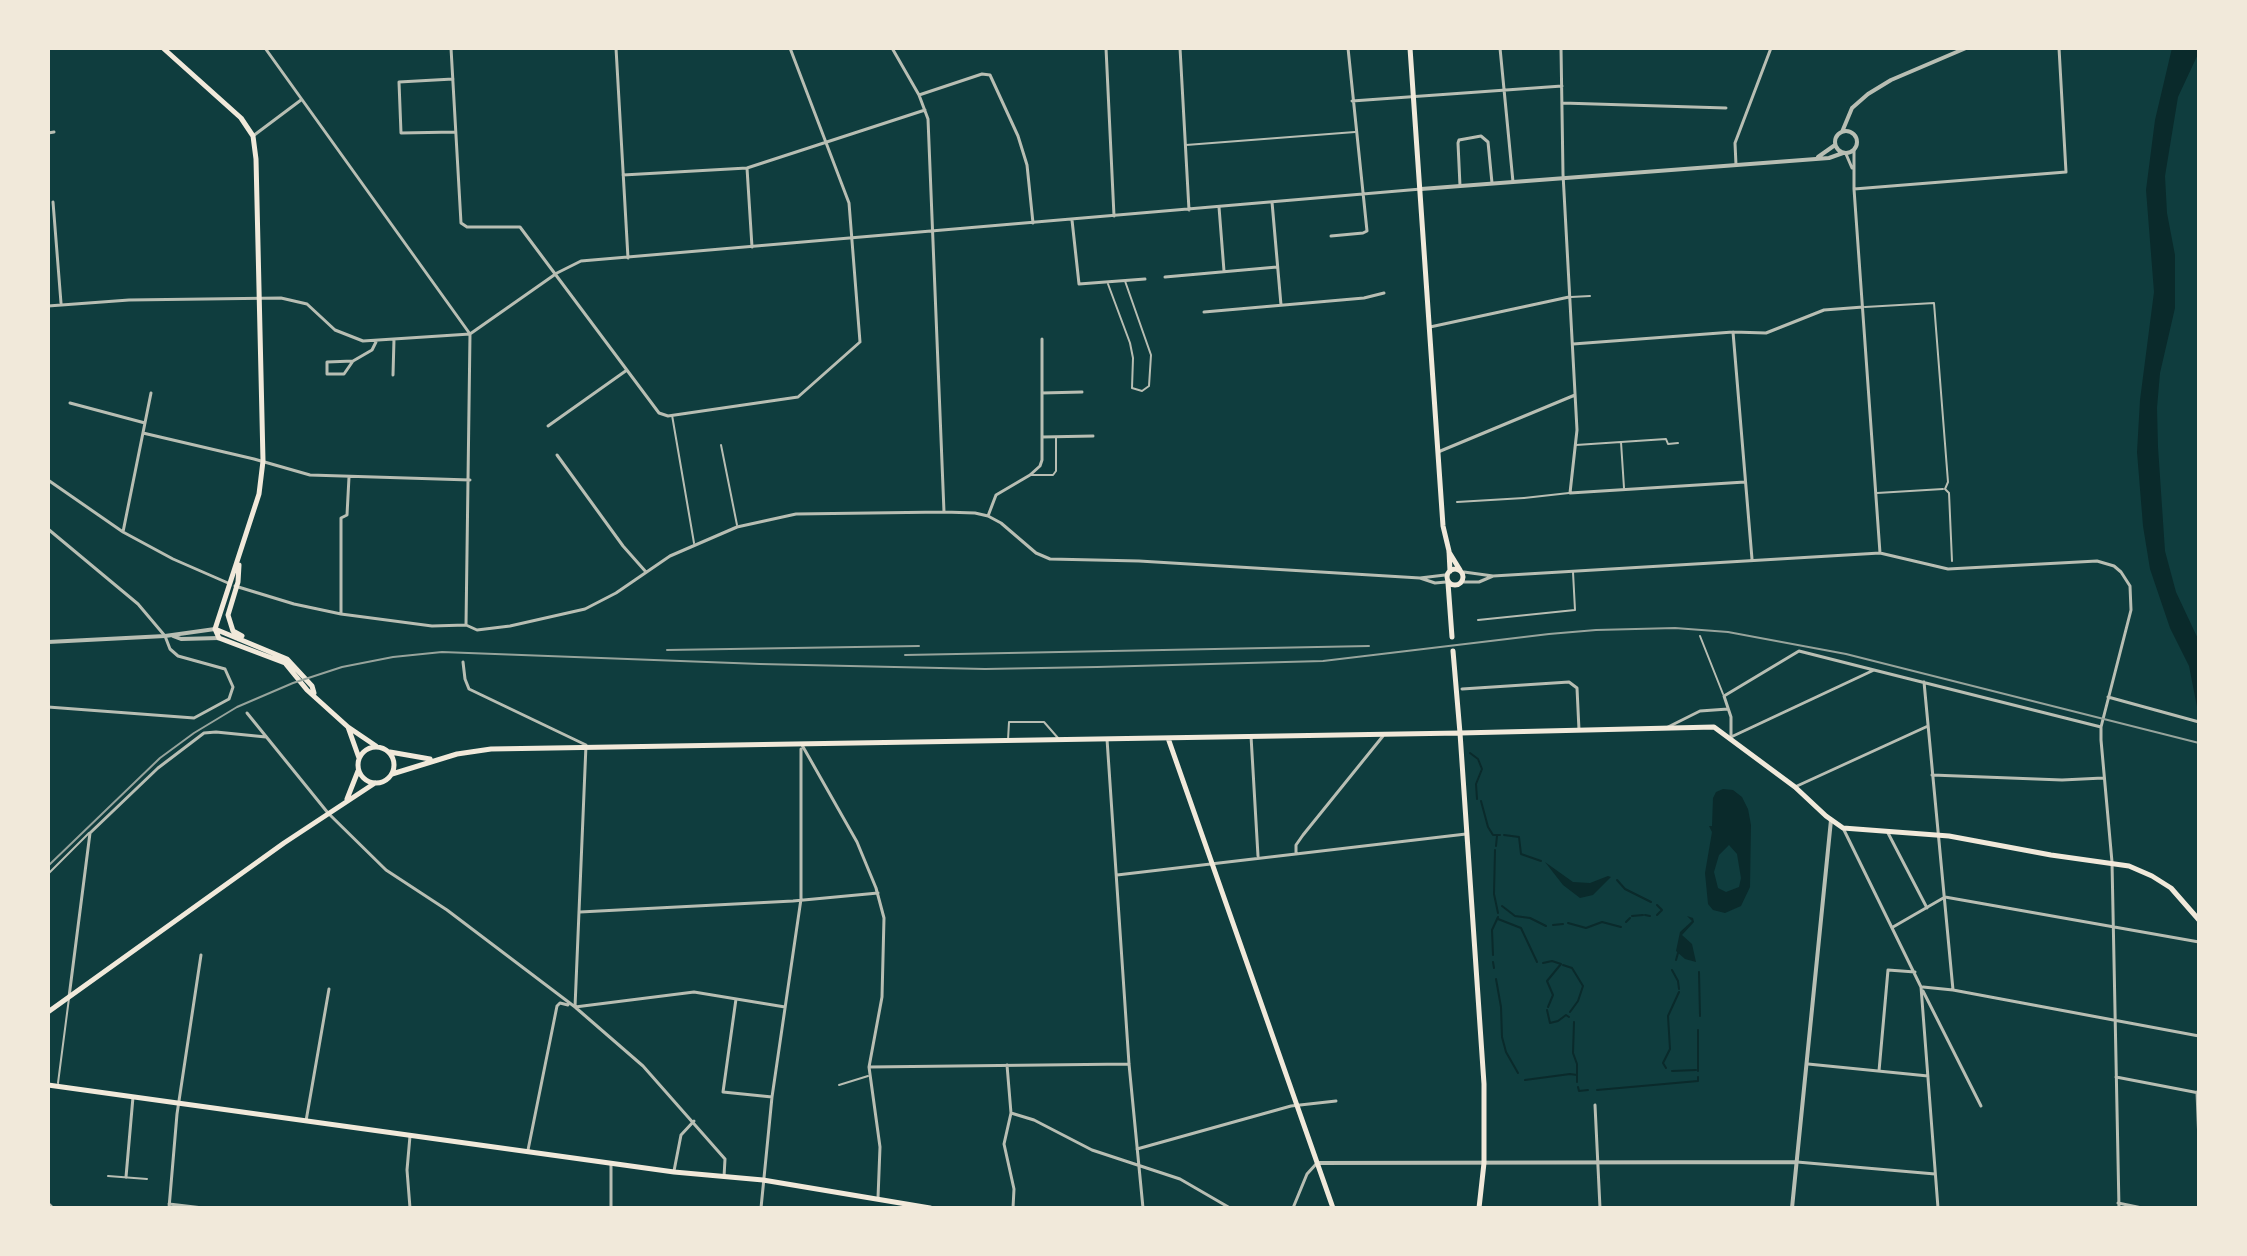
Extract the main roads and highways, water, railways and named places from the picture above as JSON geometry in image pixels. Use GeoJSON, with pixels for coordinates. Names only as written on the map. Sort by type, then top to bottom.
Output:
{"type":"FeatureCollection","features":[{"type":"Feature","properties":{"kind":"main road"},"geometry":{"type":"LineString","coordinates":[[163,48],[228,105],[253,136],[256,159],[263,461],[259,494],[215,629],[221,635],[285,663],[307,690],[348,727],[376,746],[390,752],[438,759]]}},
{"type":"Feature","properties":{"kind":"main road"},"geometry":{"type":"LineString","coordinates":[[1410,48],[1443,526],[1449,551],[1447,578],[1452,637]]}},
{"type":"Feature","properties":{"kind":"main road"},"geometry":{"type":"LineString","coordinates":[[1447,578],[1463,582],[1462,571],[1449,551]]}},
{"type":"Feature","properties":{"kind":"main road"},"geometry":{"type":"LineString","coordinates":[[221,635],[238,582],[239,560]]}},
{"type":"Feature","properties":{"kind":"main road"},"geometry":{"type":"LineString","coordinates":[[1447,578],[1462,571]]}},
{"type":"Feature","properties":{"kind":"main road"},"geometry":{"type":"LineString","coordinates":[[228,615],[233,631],[287,659],[312,686],[314,694]]}},
{"type":"Feature","properties":{"kind":"main road"},"geometry":{"type":"LineString","coordinates":[[221,635],[266,648]]}},
{"type":"Feature","properties":{"kind":"main road"},"geometry":{"type":"LineString","coordinates":[[1453,651],[1484,1084],[1484,1163],[1479,1208]]}},
{"type":"Feature","properties":{"kind":"main road"},"geometry":{"type":"LineString","coordinates":[[347,800],[359,769],[359,758],[348,727]]}},
{"type":"Feature","properties":{"kind":"main road"},"geometry":{"type":"LineString","coordinates":[[48,1012],[375,783],[438,759],[491,749],[1714,727],[1795,787],[1843,828],[1939,835],[2051,855],[2112,862],[2152,876],[2171,888],[2199,920]]}},
{"type":"Feature","properties":{"kind":"main road"},"geometry":{"type":"LineString","coordinates":[[1168,738],[1333,1208]]}},
{"type":"Feature","properties":{"kind":"main road"},"geometry":{"type":"LineString","coordinates":[[359,758],[366,750],[376,746]]}},
{"type":"Feature","properties":{"kind":"main road"},"geometry":{"type":"LineString","coordinates":[[390,752],[395,763],[392,774]]}},
{"type":"Feature","properties":{"kind":"main road"},"geometry":{"type":"LineString","coordinates":[[359,769],[365,779],[375,783]]}},
{"type":"Feature","properties":{"kind":"main road"},"geometry":{"type":"LineString","coordinates":[[48,1085],[674,1172],[763,1180],[930,1208]]}},
{"type":"Feature","properties":{"kind":"water"},"geometry":{"type":"Polygon","coordinates":[[[2172,48],[2199,48],[2199,52],[2178,97],[2165,176],[2167,213],[2175,255],[2175,308],[2160,373],[2158,447],[2165,551],[2176,592],[2199,641],[2199,717],[2189,666],[2170,628],[2150,569],[2137,452],[2140,400],[2154,292],[2146,190],[2155,120],[2172,48]]]}},
{"type":"Feature","properties":{"kind":"water"},"geometry":{"type":"Polygon","coordinates":[[[1733,790],[1742,797],[1751,825],[1750,887],[1741,906],[1725,913],[1713,910],[1708,904],[1705,873],[1716,792],[1733,790]],[[1729,845],[1719,855],[1714,872],[1718,888],[1726,892],[1739,887],[1741,878],[1737,854],[1729,845]]]}},
{"type":"Feature","properties":{"kind":"water"},"geometry":{"type":"Polygon","coordinates":[[[1545,862],[1573,882],[1590,883],[1611,877],[1593,895],[1580,898],[1563,885],[1545,862]]]}},
{"type":"Feature","properties":{"kind":"water"},"geometry":{"type":"Polygon","coordinates":[[[1687,916],[1694,922],[1682,935],[1692,944],[1696,962],[1685,959],[1676,951],[1680,932],[1692,921],[1687,916]]]}},
{"type":"Feature","properties":{"kind":"waterway"},"geometry":{"type":"LineString","coordinates":[[1470,753],[1478,759],[1482,769],[1476,784],[1477,799]]}},
{"type":"Feature","properties":{"kind":"waterway"},"geometry":{"type":"LineString","coordinates":[[1481,801],[1488,827],[1493,835],[1500,835]]}},
{"type":"Feature","properties":{"kind":"waterway"},"geometry":{"type":"LineString","coordinates":[[1504,835],[1519,837],[1521,854],[1541,861]]}},
{"type":"Feature","properties":{"kind":"waterway"},"geometry":{"type":"LineString","coordinates":[[1496,846],[1497,836]]}},
{"type":"Feature","properties":{"kind":"waterway"},"geometry":{"type":"LineString","coordinates":[[1495,850],[1494,894],[1498,913]]}},
{"type":"Feature","properties":{"kind":"waterway"},"geometry":{"type":"LineString","coordinates":[[1617,880],[1625,889],[1651,902]]}},
{"type":"Feature","properties":{"kind":"waterway"},"geometry":{"type":"LineString","coordinates":[[1657,905],[1662,910],[1657,915]]}},
{"type":"Feature","properties":{"kind":"waterway"},"geometry":{"type":"LineString","coordinates":[[1502,906],[1515,916],[1530,918],[1546,926]]}},
{"type":"Feature","properties":{"kind":"waterway"},"geometry":{"type":"LineString","coordinates":[[1632,916],[1643,915]]}},
{"type":"Feature","properties":{"kind":"waterway"},"geometry":{"type":"LineString","coordinates":[[1645,915],[1650,916]]}},
{"type":"Feature","properties":{"kind":"waterway"},"geometry":{"type":"LineString","coordinates":[[1493,955],[1492,930],[1498,917]]}},
{"type":"Feature","properties":{"kind":"waterway"},"geometry":{"type":"LineString","coordinates":[[1626,922],[1630,918]]}},
{"type":"Feature","properties":{"kind":"waterway"},"geometry":{"type":"LineString","coordinates":[[1498,919],[1521,928],[1537,962]]}},
{"type":"Feature","properties":{"kind":"waterway"},"geometry":{"type":"LineString","coordinates":[[1568,923],[1586,928],[1602,922],[1621,927]]}},
{"type":"Feature","properties":{"kind":"waterway"},"geometry":{"type":"LineString","coordinates":[[1553,925],[1563,924]]}},
{"type":"Feature","properties":{"kind":"waterway"},"geometry":{"type":"LineString","coordinates":[[1676,960],[1678,953]]}},
{"type":"Feature","properties":{"kind":"waterway"},"geometry":{"type":"LineString","coordinates":[[1543,963],[1552,961],[1561,964],[1547,981],[1553,995],[1548,1007]]}},
{"type":"Feature","properties":{"kind":"waterway"},"geometry":{"type":"LineString","coordinates":[[1493,962],[1494,968]]}},
{"type":"Feature","properties":{"kind":"waterway"},"geometry":{"type":"LineString","coordinates":[[1563,965],[1572,968],[1583,986],[1570,1012]]}},
{"type":"Feature","properties":{"kind":"waterway"},"geometry":{"type":"LineString","coordinates":[[1672,970],[1679,989]]}},
{"type":"Feature","properties":{"kind":"waterway"},"geometry":{"type":"LineString","coordinates":[[1699,972],[1700,1016]]}},
{"type":"Feature","properties":{"kind":"waterway"},"geometry":{"type":"LineString","coordinates":[[1496,979],[1502,1037],[1506,1052],[1518,1073]]}},
{"type":"Feature","properties":{"kind":"waterway"},"geometry":{"type":"LineString","coordinates":[[1666,1068],[1663,1063],[1670,1049],[1668,1016],[1679,992]]}},
{"type":"Feature","properties":{"kind":"waterway"},"geometry":{"type":"LineString","coordinates":[[1547,1010],[1550,1023],[1566,1015],[1569,1017]]}},
{"type":"Feature","properties":{"kind":"waterway"},"geometry":{"type":"LineString","coordinates":[[1574,1022],[1573,1053],[1577,1064],[1577,1082]]}},
{"type":"Feature","properties":{"kind":"waterway"},"geometry":{"type":"LineString","coordinates":[[1698,1030],[1698,1071]]}},
{"type":"Feature","properties":{"kind":"waterway"},"geometry":{"type":"LineString","coordinates":[[1672,1071],[1696,1070]]}},
{"type":"Feature","properties":{"kind":"waterway"},"geometry":{"type":"LineString","coordinates":[[1525,1080],[1577,1075]]}},
{"type":"Feature","properties":{"kind":"waterway"},"geometry":{"type":"LineString","coordinates":[[1597,1090],[1698,1081],[1698,1077]]}},
{"type":"Feature","properties":{"kind":"waterway"},"geometry":{"type":"LineString","coordinates":[[1578,1087],[1579,1091],[1588,1090]]}},
{"type":"Feature","properties":{"kind":"railway"},"geometry":{"type":"LineString","coordinates":[[48,866],[160,758],[237,707],[293,683],[342,667],[442,652],[760,664],[985,669],[1097,667],[1323,661],[1549,634],[1675,628],[1728,632],[1846,654],[2199,743]]}},
{"type":"Feature","properties":{"kind":"railway"},"geometry":{"type":"LineString","coordinates":[[667,650],[919,646]]}},
{"type":"Feature","properties":{"kind":"railway"},"geometry":{"type":"LineString","coordinates":[[905,655],[1369,646]]}}]}
